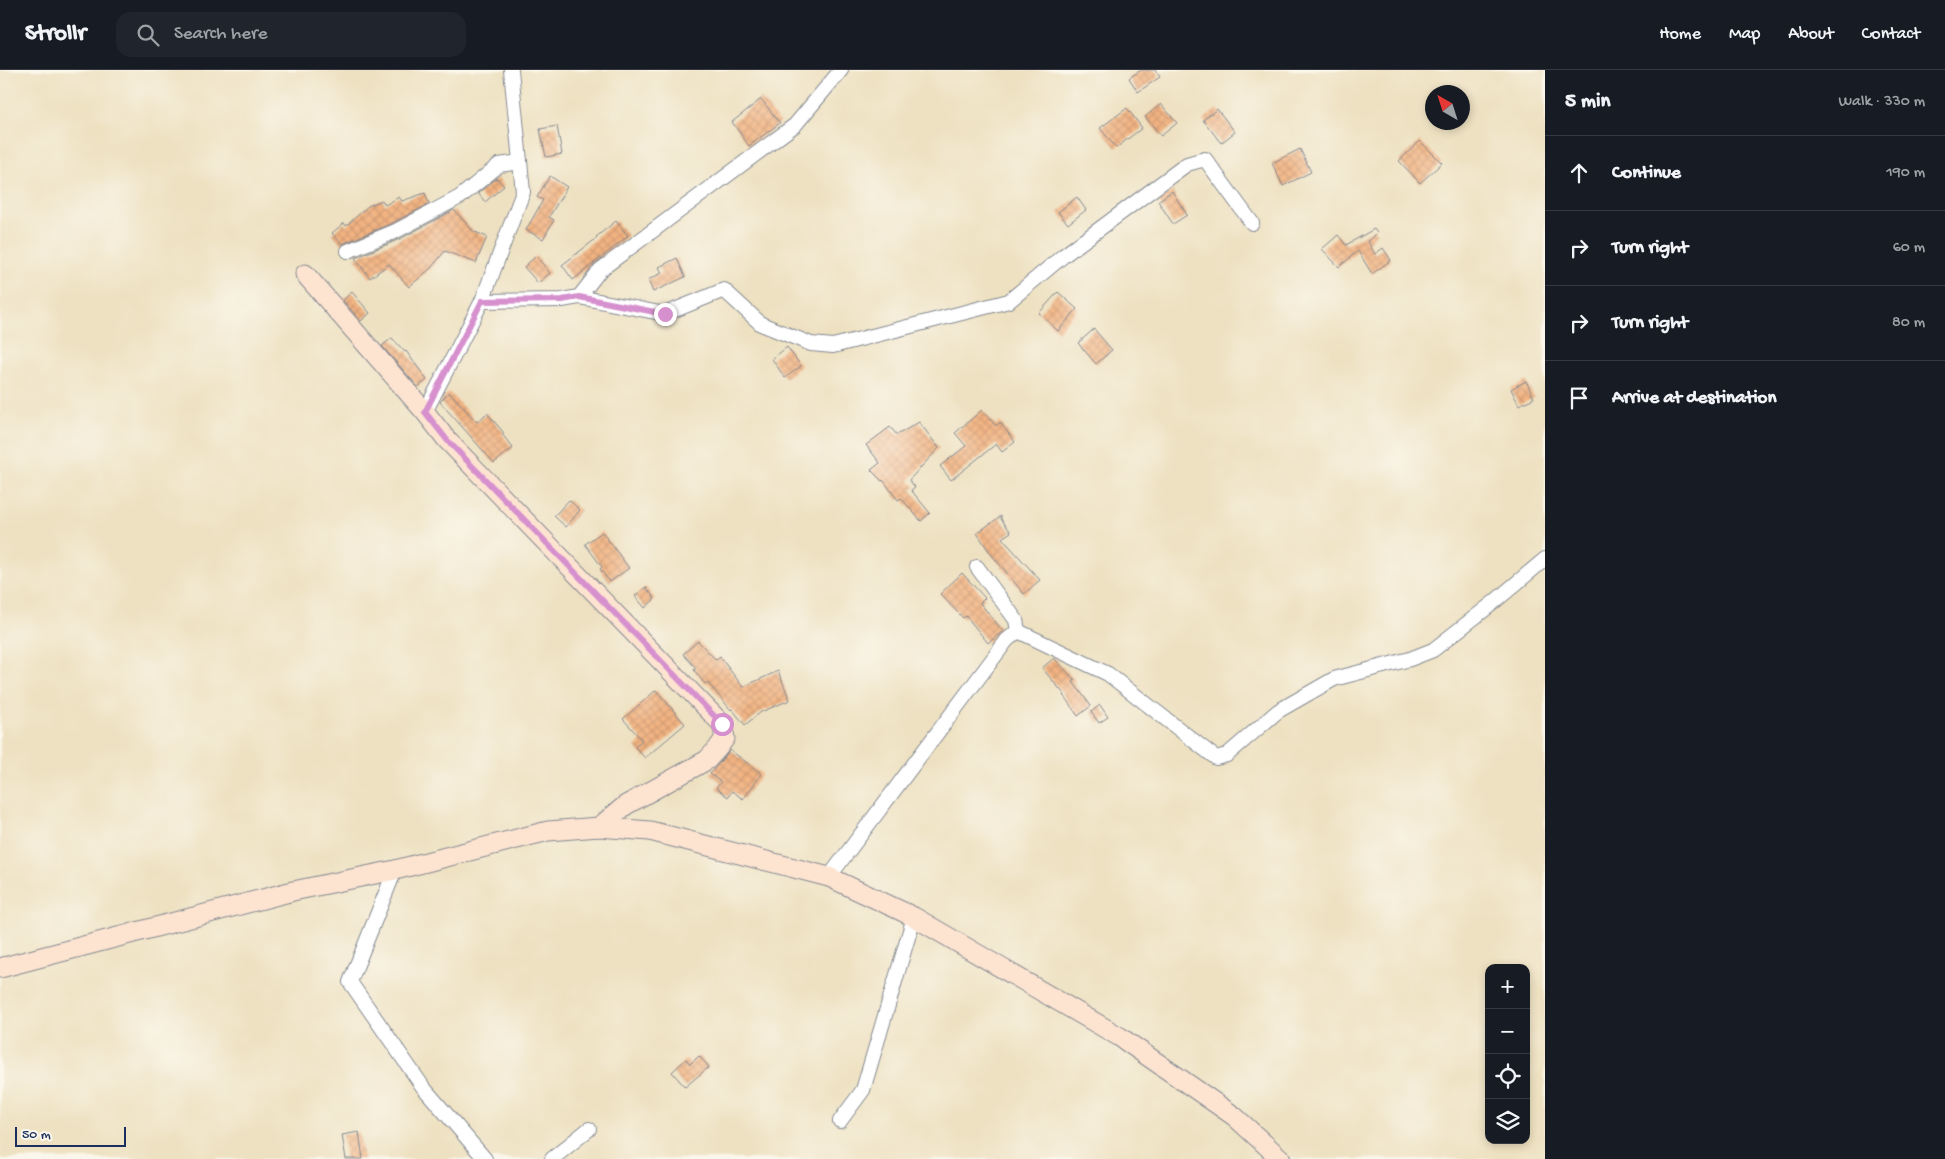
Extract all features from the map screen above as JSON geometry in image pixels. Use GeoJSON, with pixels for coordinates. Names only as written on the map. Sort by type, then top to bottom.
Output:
{"type":"FeatureCollection","features":[{"type":"Feature","properties":{"kind":"main road"},"geometry":{"type":"LineString","coordinates":[[305,274],[447,440],[722,724],[724,738],[707,760],[626,805],[599,827]]}},
{"type":"Feature","properties":{"kind":"main road"},"geometry":{"type":"LineString","coordinates":[[0,968],[293,891],[395,870],[548,832],[599,827],[650,831],[829,877],[914,917],[1120,1037],[1234,1116],[1281,1159]]}},
{"type":"Feature","properties":{"kind":"street"},"geometry":{"type":"LineString","coordinates":[[425,412],[482,301],[523,192],[511,70]]}},
{"type":"Feature","properties":{"kind":"street"},"geometry":{"type":"LineString","coordinates":[[579,297],[600,270],[795,125],[841,70]]}},
{"type":"Feature","properties":{"kind":"street"},"geometry":{"type":"LineString","coordinates":[[482,301],[562,300],[579,297],[665,314],[724,290],[761,324],[811,344],[833,346],[1009,301],[1063,256],[1187,164],[1205,159],[1252,223]]}},
{"type":"Feature","properties":{"kind":"street"},"geometry":{"type":"LineString","coordinates":[[348,251],[396,231],[460,196],[499,165],[520,162]]}},
{"type":"Feature","properties":{"kind":"street"},"geometry":{"type":"LineString","coordinates":[[1018,631],[1108,674],[1216,758],[1227,755],[1278,711],[1334,679],[1410,659],[1433,650],[1545,559]]}},
{"type":"Feature","properties":{"kind":"street"},"geometry":{"type":"LineString","coordinates":[[977,567],[1016,620],[1018,631]]}},
{"type":"Feature","properties":{"kind":"street"},"geometry":{"type":"LineString","coordinates":[[829,877],[1007,640],[1018,631]]}},
{"type":"Feature","properties":{"kind":"street"},"geometry":{"type":"LineString","coordinates":[[395,870],[350,982],[423,1087],[485,1159]]}},
{"type":"Feature","properties":{"kind":"street"},"geometry":{"type":"LineString","coordinates":[[840,1121],[863,1090],[914,917]]}},
{"type":"Feature","properties":{"kind":"street"},"geometry":{"type":"LineString","coordinates":[[552,1159],[589,1129]]}},
{"type":"Feature","properties":{"kind":"building"},"geometry":{"type":"Polygon","coordinates":[[[1141,70],[1155,70],[1160,77],[1138,92],[1129,78],[1141,70]]]}},
{"type":"Feature","properties":{"kind":"building"},"geometry":{"type":"Polygon","coordinates":[[[761,99],[780,123],[749,146],[732,122],[761,99]]]}},
{"type":"Feature","properties":{"kind":"building"},"geometry":{"type":"Polygon","coordinates":[[[1161,104],[1177,123],[1161,136],[1145,117],[1161,104]]]}},
{"type":"Feature","properties":{"kind":"building"},"geometry":{"type":"Polygon","coordinates":[[[1127,108],[1142,128],[1116,148],[1100,128],[1127,108]]]}},
{"type":"Feature","properties":{"kind":"building"},"geometry":{"type":"Polygon","coordinates":[[[1217,109],[1235,132],[1221,143],[1203,120],[1217,109]]]}},
{"type":"Feature","properties":{"kind":"building"},"geometry":{"type":"Polygon","coordinates":[[[557,126],[562,154],[546,157],[540,129],[557,126]]]}},
{"type":"Feature","properties":{"kind":"building"},"geometry":{"type":"Polygon","coordinates":[[[1420,141],[1442,163],[1420,183],[1399,161],[1420,141]]]}},
{"type":"Feature","properties":{"kind":"building"},"geometry":{"type":"Polygon","coordinates":[[[1300,149],[1311,172],[1283,186],[1272,163],[1300,149]]]}},
{"type":"Feature","properties":{"kind":"building"},"geometry":{"type":"Polygon","coordinates":[[[550,176],[567,187],[549,217],[554,220],[543,239],[526,230],[543,200],[537,197],[550,176]]]}},
{"type":"Feature","properties":{"kind":"building"},"geometry":{"type":"Polygon","coordinates":[[[497,178],[504,186],[485,202],[478,193],[497,178]]]}},
{"type":"Feature","properties":{"kind":"building"},"geometry":{"type":"Polygon","coordinates":[[[1172,191],[1187,215],[1173,224],[1158,201],[1172,191]]]}},
{"type":"Feature","properties":{"kind":"building"},"geometry":{"type":"Polygon","coordinates":[[[425,193],[429,204],[392,223],[342,244],[332,233],[344,223],[346,226],[368,206],[382,200],[385,205],[399,197],[402,201],[425,193]]]}},
{"type":"Feature","properties":{"kind":"building"},"geometry":{"type":"Polygon","coordinates":[[[1077,197],[1086,210],[1068,224],[1058,212],[1077,197]]]}},
{"type":"Feature","properties":{"kind":"building"},"geometry":{"type":"Polygon","coordinates":[[[454,210],[473,231],[487,237],[476,263],[445,251],[431,268],[409,287],[389,264],[370,278],[355,258],[400,239],[454,210]]]}},
{"type":"Feature","properties":{"kind":"building"},"geometry":{"type":"Polygon","coordinates":[[[616,221],[628,236],[573,280],[562,265],[616,221]]]}},
{"type":"Feature","properties":{"kind":"building"},"geometry":{"type":"Polygon","coordinates":[[[1374,229],[1377,233],[1368,242],[1375,254],[1383,248],[1391,260],[1372,274],[1358,251],[1339,267],[1322,249],[1338,235],[1346,245],[1374,229]]]}},
{"type":"Feature","properties":{"kind":"building"},"geometry":{"type":"Polygon","coordinates":[[[536,256],[550,273],[538,283],[524,267],[536,256]]]}},
{"type":"Feature","properties":{"kind":"building"},"geometry":{"type":"Polygon","coordinates":[[[677,258],[685,277],[653,292],[648,280],[662,273],[659,267],[677,258]]]}},
{"type":"Feature","properties":{"kind":"building"},"geometry":{"type":"Polygon","coordinates":[[[352,292],[370,313],[361,321],[343,300],[352,292]]]}},
{"type":"Feature","properties":{"kind":"building"},"geometry":{"type":"Polygon","coordinates":[[[1058,292],[1077,309],[1058,331],[1039,313],[1058,292]]]}},
{"type":"Feature","properties":{"kind":"building"},"geometry":{"type":"Polygon","coordinates":[[[1094,329],[1112,350],[1096,364],[1078,343],[1094,329]]]}},
{"type":"Feature","properties":{"kind":"building"},"geometry":{"type":"Polygon","coordinates":[[[392,338],[406,351],[427,380],[418,387],[382,346],[392,338]]]}},
{"type":"Feature","properties":{"kind":"building"},"geometry":{"type":"Polygon","coordinates":[[[787,347],[801,366],[785,378],[772,359],[787,347]]]}},
{"type":"Feature","properties":{"kind":"building"},"geometry":{"type":"Polygon","coordinates":[[[1526,381],[1534,398],[1519,405],[1511,389],[1526,381]]]}},
{"type":"Feature","properties":{"kind":"building"},"geometry":{"type":"Polygon","coordinates":[[[449,392],[477,422],[487,413],[504,433],[502,434],[513,448],[494,463],[440,402],[449,392]]]}},
{"type":"Feature","properties":{"kind":"building"},"geometry":{"type":"Polygon","coordinates":[[[982,410],[996,426],[1000,422],[1015,442],[1002,452],[996,444],[951,480],[940,466],[966,446],[955,433],[982,410]]]}},
{"type":"Feature","properties":{"kind":"building"},"geometry":{"type":"Polygon","coordinates":[[[919,422],[939,448],[909,480],[915,487],[911,490],[930,513],[921,521],[901,498],[898,500],[883,480],[871,470],[880,463],[866,445],[890,427],[897,435],[919,422]]]}},
{"type":"Feature","properties":{"kind":"building"},"geometry":{"type":"Polygon","coordinates":[[[569,500],[580,510],[566,527],[554,516],[569,500]]]}},
{"type":"Feature","properties":{"kind":"building"},"geometry":{"type":"Polygon","coordinates":[[[1001,516],[1001,519],[1011,532],[1002,538],[1040,580],[1024,594],[991,554],[977,533],[1001,516]]]}},
{"type":"Feature","properties":{"kind":"building"},"geometry":{"type":"Polygon","coordinates":[[[602,532],[629,568],[610,582],[600,569],[602,567],[585,544],[602,532]]]}},
{"type":"Feature","properties":{"kind":"building"},"geometry":{"type":"Polygon","coordinates":[[[962,573],[985,598],[980,603],[1003,631],[988,643],[966,616],[963,618],[940,594],[962,573]]]}},
{"type":"Feature","properties":{"kind":"building"},"geometry":{"type":"Polygon","coordinates":[[[646,587],[655,599],[645,608],[635,596],[646,587]]]}},
{"type":"Feature","properties":{"kind":"building"},"geometry":{"type":"Polygon","coordinates":[[[698,641],[716,660],[720,657],[743,687],[778,671],[790,700],[761,712],[745,725],[707,682],[705,684],[694,670],[696,668],[683,654],[698,641]]]}},
{"type":"Feature","properties":{"kind":"building"},"geometry":{"type":"Polygon","coordinates":[[[1054,658],[1075,680],[1073,682],[1091,706],[1078,716],[1064,694],[1042,668],[1054,658]]]}},
{"type":"Feature","properties":{"kind":"building"},"geometry":{"type":"Polygon","coordinates":[[[656,690],[685,724],[645,758],[635,747],[642,740],[623,719],[656,690]]]}},
{"type":"Feature","properties":{"kind":"building"},"geometry":{"type":"Polygon","coordinates":[[[1100,705],[1108,717],[1099,723],[1091,712],[1100,705]]]}},
{"type":"Feature","properties":{"kind":"building"},"geometry":{"type":"Polygon","coordinates":[[[730,750],[762,774],[743,799],[732,791],[728,797],[716,788],[721,782],[710,774],[730,750]]]}},
{"type":"Feature","properties":{"kind":"building"},"geometry":{"type":"Polygon","coordinates":[[[699,1056],[709,1067],[685,1087],[672,1072],[686,1059],[690,1064],[699,1056]]]}},
{"type":"Feature","properties":{"kind":"building"},"geometry":{"type":"Polygon","coordinates":[[[359,1132],[363,1159],[346,1159],[342,1135],[359,1132]]]}},
{"type":"Feature","properties":{"kind":"route"},"geometry":{"type":"LineString","coordinates":[[665,314],[579,297],[562,300],[482,301],[425,412],[447,440],[722,724]]}}]}
